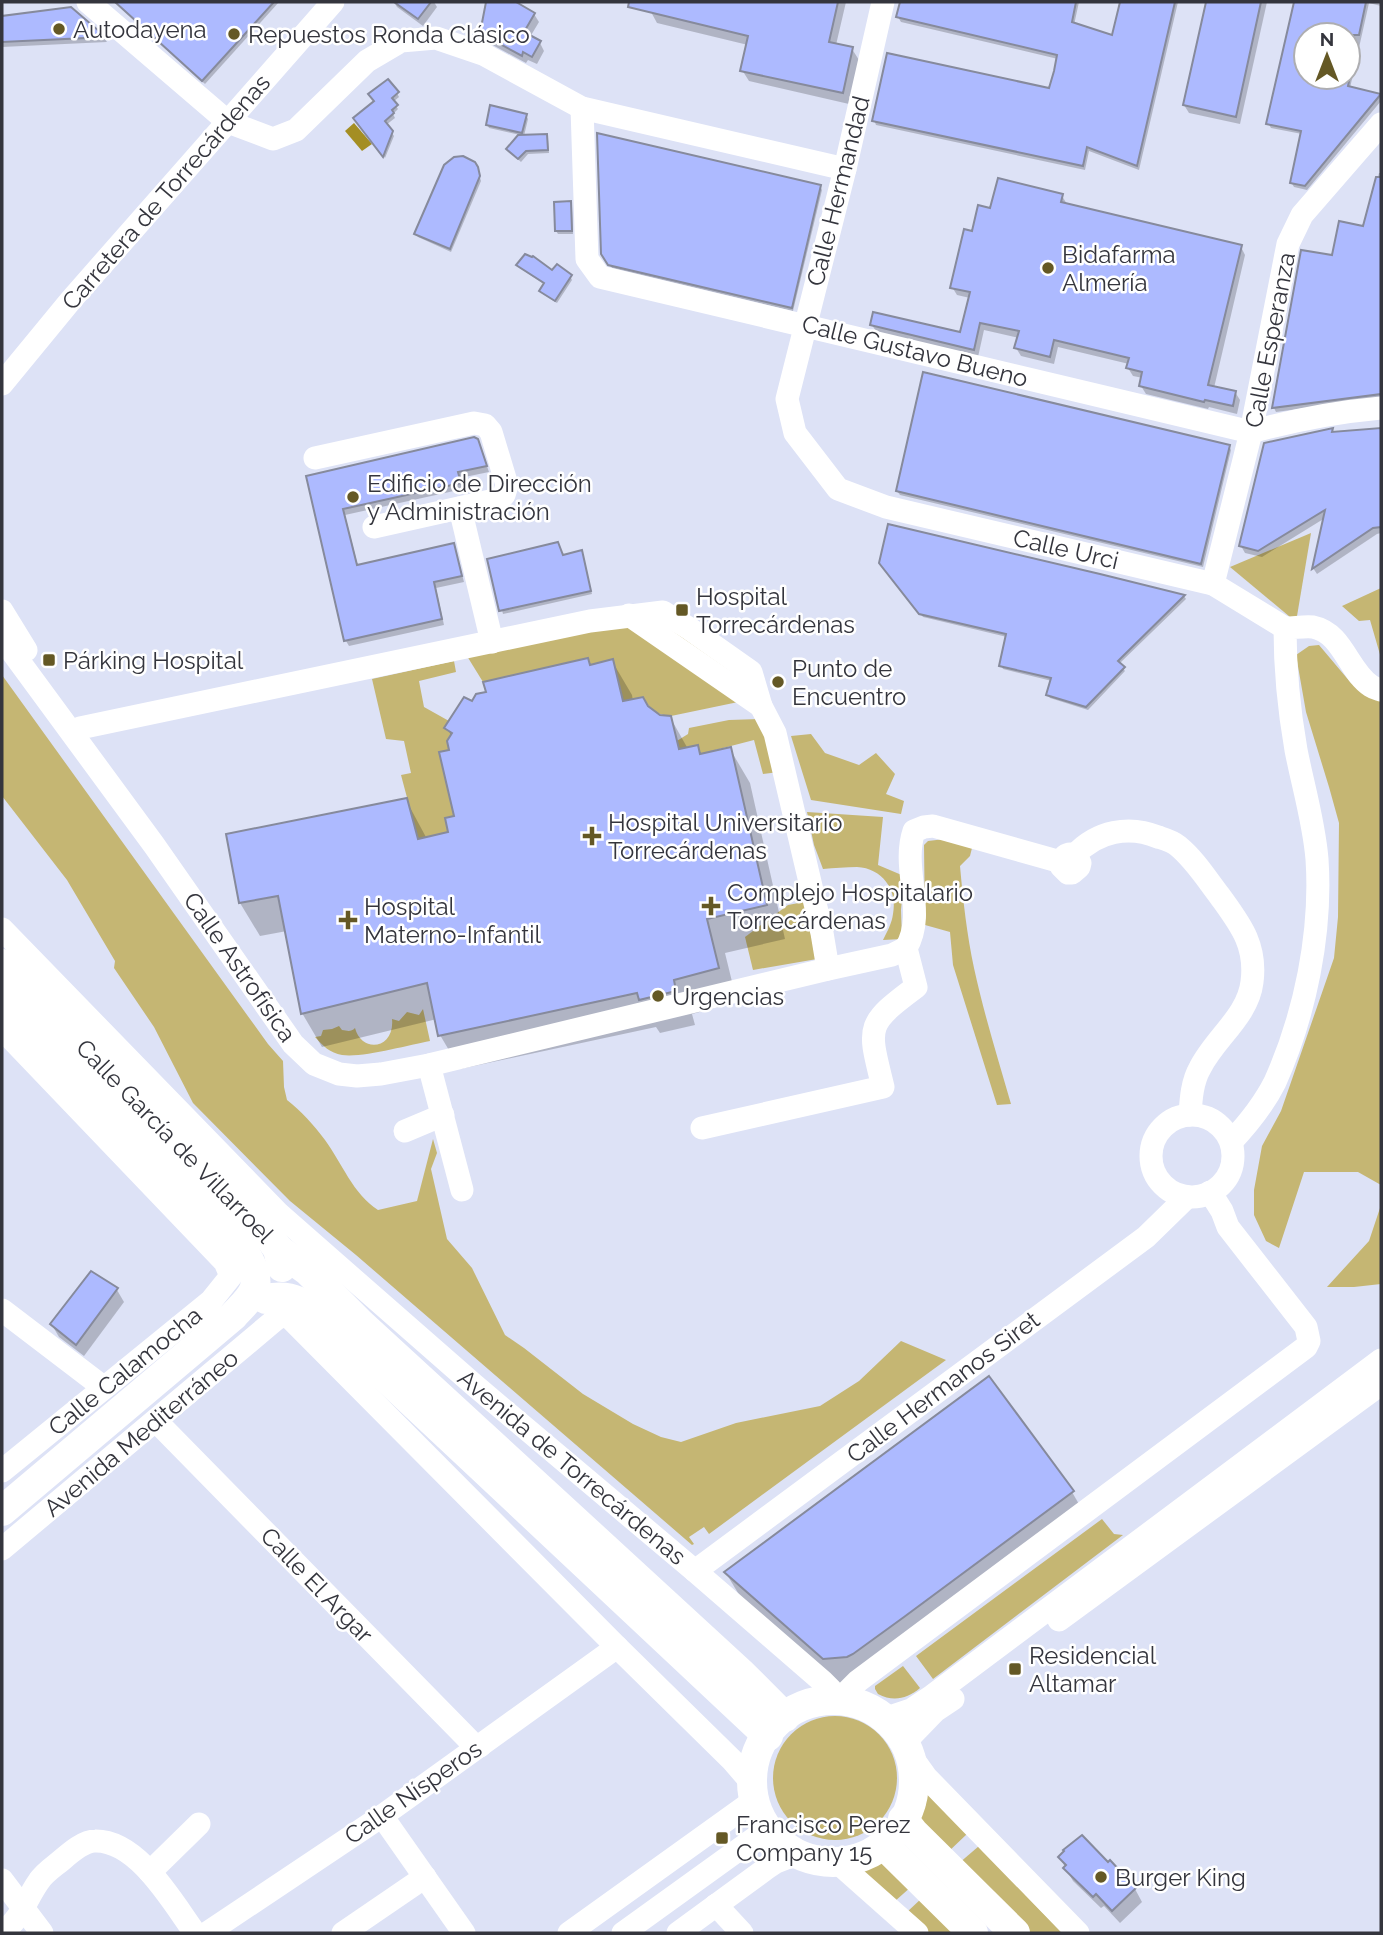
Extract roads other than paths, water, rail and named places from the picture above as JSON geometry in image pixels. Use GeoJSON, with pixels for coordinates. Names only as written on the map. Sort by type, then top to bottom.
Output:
{"type":"FeatureCollection","features":[{"type":"Feature","properties":{"kind":"main road","name":"Calle García de Villarroel"},"geometry":{"type":"LineString","coordinates":[[2,964],[260,1228],[276,1285]]}},
{"type":"Feature","properties":{"kind":"main road","name":"Calle García de Villarroel"},"geometry":{"type":"LineString","coordinates":[[2,997],[225,1226],[245,1254],[256,1277],[250,1296],[233,1316]]}},
{"type":"Feature","properties":{"kind":"main road"},"geometry":{"type":"LineString","coordinates":[[225,1226],[276,1285],[304,1296],[333,1328],[777,1726]]}},
{"type":"Feature","properties":{"kind":"main road","name":"Avenida de Torrecárdenas"},"geometry":{"type":"LineString","coordinates":[[276,1285],[308,1271],[360,1324],[742,1674],[777,1726]]}},
{"type":"Feature","properties":{"kind":"main road"},"geometry":{"type":"LineString","coordinates":[[2,1511],[233,1316],[276,1285]]}},
{"type":"Feature","properties":{"kind":"main road"},"geometry":{"type":"LineString","coordinates":[[836,1699],[865,1705],[887,1718],[908,1748],[914,1778],[914,1791],[904,1819],[883,1844],[838,1863],[794,1855],[778,1843],[766,1830],[757,1813],[752,1792],[756,1762],[777,1726],[810,1704],[836,1699]]}},
{"type":"Feature","properties":{"kind":"main road"},"geometry":{"type":"LineString","coordinates":[[904,1819],[914,1833],[1015,1933]]}},
{"type":"Feature","properties":{"kind":"main road"},"geometry":{"type":"LineString","coordinates":[[883,1844],[972,1933]]}},
{"type":"Feature","properties":{"kind":"street"},"geometry":{"type":"LineString","coordinates":[[88,2],[228,122],[272,139],[296,130],[367,61],[401,41],[436,38],[483,54],[583,108],[845,169]]}},
{"type":"Feature","properties":{"kind":"street","name":"Carretera de Torrecárdenas"},"geometry":{"type":"LineString","coordinates":[[2,384],[71,300],[333,2]]}},
{"type":"Feature","properties":{"kind":"street","name":"Calle Hermandad"},"geometry":{"type":"LineString","coordinates":[[838,489],[795,433],[787,399],[845,169],[883,2]]}},
{"type":"Feature","properties":{"kind":"street","name":"Calle Gustavo Bueno"},"geometry":{"type":"LineString","coordinates":[[583,108],[587,259],[600,277],[1251,432]]}},
{"type":"Feature","properties":{"kind":"street","name":"Calle Esperanza"},"geometry":{"type":"LineString","coordinates":[[1213,584],[1251,432],[1288,244],[1302,215],[1381,124]]}},
{"type":"Feature","properties":{"kind":"street"},"geometry":{"type":"LineString","coordinates":[[1251,432],[1286,422],[1346,411],[1381,408]]}},
{"type":"Feature","properties":{"kind":"street"},"geometry":{"type":"LineString","coordinates":[[315,458],[474,423],[485,425],[491,432],[507,485],[504,495],[499,499],[374,527]]}},
{"type":"Feature","properties":{"kind":"street","name":"Calle Urci"},"geometry":{"type":"LineString","coordinates":[[838,489],[886,507],[1213,584],[1285,628]]}},
{"type":"Feature","properties":{"kind":"street"},"geometry":{"type":"LineString","coordinates":[[460,508],[492,642]]}},
{"type":"Feature","properties":{"kind":"street","name":"Calle Astrofísica"},"geometry":{"type":"LineString","coordinates":[[2,611],[80,728],[100,771]]}},
{"type":"Feature","properties":{"kind":"street"},"geometry":{"type":"LineString","coordinates":[[80,728],[590,621],[663,612],[751,672],[761,706],[775,733],[828,969]]}},
{"type":"Feature","properties":{"kind":"street"},"geometry":{"type":"LineString","coordinates":[[1231,1142],[1244,1129],[1275,1082],[1304,999],[1312,956],[1317,906],[1317,861],[1296,750],[1285,656],[1285,628],[1312,627],[1326,632],[1343,649],[1358,673],[1371,686],[1381,690]]}},
{"type":"Feature","properties":{"kind":"street","name":"Calle Astrofísica"},"geometry":{"type":"LineString","coordinates":[[2,638],[100,771],[293,1044],[314,1064],[339,1074],[357,1076],[429,1065],[892,955],[906,948]]}},
{"type":"Feature","properties":{"kind":"street"},"geometry":{"type":"LineString","coordinates":[[702,1128],[883,1087],[872,1043],[873,1031],[878,1018],[916,986],[906,948],[913,937],[914,922],[909,860],[911,839],[914,831],[933,826],[1068,858],[1092,841],[1111,832],[1130,829],[1176,844],[1196,864],[1248,938],[1254,959],[1252,984],[1245,1003],[1200,1068],[1192,1089],[1190,1115]]}},
{"type":"Feature","properties":{"kind":"street","name":"Calle García de Villarroel"},"geometry":{"type":"LineString","coordinates":[[2,929],[279,1214],[306,1238]]}},
{"type":"Feature","properties":{"kind":"street","name":"Calle García de Villarroel"},"geometry":{"type":"LineString","coordinates":[[2,1029],[225,1262]]}},
{"type":"Feature","properties":{"kind":"street"},"geometry":{"type":"LineString","coordinates":[[429,1065],[462,1191]]}},
{"type":"Feature","properties":{"kind":"street"},"geometry":{"type":"LineString","coordinates":[[405,1131],[443,1115]]}},
{"type":"Feature","properties":{"kind":"street"},"geometry":{"type":"LineString","coordinates":[[1200,1115],[1211,1119],[1223,1128],[1231,1142],[1233,1158],[1230,1171],[1224,1182],[1206,1195],[1187,1197],[1171,1192],[1155,1176],[1150,1157],[1152,1143],[1161,1129],[1179,1116],[1200,1115]]}},
{"type":"Feature","properties":{"kind":"street"},"geometry":{"type":"LineString","coordinates":[[836,1699],[1307,1347],[1309,1341],[1306,1327],[1228,1227],[1210,1192]]}},
{"type":"Feature","properties":{"kind":"street","name":"Calle Hermanos Siret"},"geometry":{"type":"LineString","coordinates":[[695,1571],[1146,1237],[1187,1197]]}},
{"type":"Feature","properties":{"kind":"street","name":"Avenida de Torrecárdenas"},"geometry":{"type":"LineString","coordinates":[[306,1238],[822,1681],[836,1699]]}},
{"type":"Feature","properties":{"kind":"street","name":"Calle Calamocha"},"geometry":{"type":"LineString","coordinates":[[2,1471],[211,1301],[231,1276],[225,1262]]}},
{"type":"Feature","properties":{"kind":"street"},"geometry":{"type":"LineString","coordinates":[[276,1285],[287,1315],[732,1760],[752,1792],[569,1933]]}},
{"type":"Feature","properties":{"kind":"street","name":"Avenida Mediterráneo"},"geometry":{"type":"LineString","coordinates":[[2,1549],[156,1421],[276,1285]]}},
{"type":"Feature","properties":{"kind":"street"},"geometry":{"type":"LineString","coordinates":[[2,1310],[103,1387]]}},
{"type":"Feature","properties":{"kind":"street"},"geometry":{"type":"LineString","coordinates":[[887,1718],[911,1710],[932,1696],[1381,1360]]}},
{"type":"Feature","properties":{"kind":"street"},"geometry":{"type":"LineString","coordinates":[[1078,1933],[926,1777],[908,1748],[935,1711],[1380,1387]]}},
{"type":"Feature","properties":{"kind":"street","name":"Calle El Argar"},"geometry":{"type":"LineString","coordinates":[[156,1421],[471,1743],[480,1746]]}},
{"type":"Feature","properties":{"kind":"street","name":"Calle Nísperos"},"geometry":{"type":"LineString","coordinates":[[207,1933],[382,1816],[617,1647]]}},
{"type":"Feature","properties":{"kind":"street"},"geometry":{"type":"LineString","coordinates":[[382,1816],[464,1933]]}},
{"type":"Feature","properties":{"kind":"street"},"geometry":{"type":"LineString","coordinates":[[150,1872],[199,1824]]}},
{"type":"Feature","properties":{"kind":"street"},"geometry":{"type":"LineString","coordinates":[[623,1933],[766,1830]]}},
{"type":"Feature","properties":{"kind":"street"},"geometry":{"type":"LineString","coordinates":[[2,1933],[24,1908],[40,1880],[72,1850],[94,1841],[118,1846],[142,1862],[195,1933]]}},
{"type":"Feature","properties":{"kind":"street"},"geometry":{"type":"LineString","coordinates":[[678,1933],[776,1862],[794,1855]]}},
{"type":"Feature","properties":{"kind":"street"},"geometry":{"type":"LineString","coordinates":[[838,1863],[917,1933]]}},
{"type":"Feature","properties":{"kind":"street"},"geometry":{"type":"LineString","coordinates":[[343,1933],[425,1877]]}},
{"type":"Feature","properties":{"kind":"street"},"geometry":{"type":"LineString","coordinates":[[2,1880],[42,1933]]}},
{"type":"Feature","properties":{"kind":"street"},"geometry":{"type":"LineString","coordinates":[[716,1905],[742,1933]]}},
{"type":"Feature","properties":{"kind":"place","name":"Autodayena"},"geometry":{"type":"Point","coordinates":[59,29]}},
{"type":"Feature","properties":{"kind":"place","name":"Repuestos Ronda Clásico"},"geometry":{"type":"Point","coordinates":[234,34]}},
{"type":"Feature","properties":{"kind":"place","name":"Bidafarma Almería"},"geometry":{"type":"Point","coordinates":[1048,268]}},
{"type":"Feature","properties":{"kind":"place","name":"Edificio de Dirección y Administración"},"geometry":{"type":"Point","coordinates":[353,497]}},
{"type":"Feature","properties":{"kind":"place","name":"Hospital Torrecárdenas"},"geometry":{"type":"Point","coordinates":[682,610]}},
{"type":"Feature","properties":{"kind":"place","name":"Párking Hospital"},"geometry":{"type":"Point","coordinates":[49,660]}},
{"type":"Feature","properties":{"kind":"place","name":"Punto de Encuentro"},"geometry":{"type":"Point","coordinates":[778,682]}},
{"type":"Feature","properties":{"kind":"place","name":"Hospital Universitario Torrecárdenas"},"geometry":{"type":"Point","coordinates":[592,836]}},
{"type":"Feature","properties":{"kind":"place","name":"Complejo Hospitalario Torrecárdenas"},"geometry":{"type":"Point","coordinates":[711,906]}},
{"type":"Feature","properties":{"kind":"place","name":"Hospital Materno-Infantil"},"geometry":{"type":"Point","coordinates":[348,920]}},
{"type":"Feature","properties":{"kind":"place","name":"Urgencias"},"geometry":{"type":"Point","coordinates":[658,996]}},
{"type":"Feature","properties":{"kind":"place","name":"Residencial Altamar"},"geometry":{"type":"Point","coordinates":[1015,1669]}},
{"type":"Feature","properties":{"kind":"place","name":"Francisco Perez Company 15"},"geometry":{"type":"Point","coordinates":[722,1838]}},
{"type":"Feature","properties":{"kind":"place","name":"Burger King"},"geometry":{"type":"Point","coordinates":[1101,1877]}}]}
